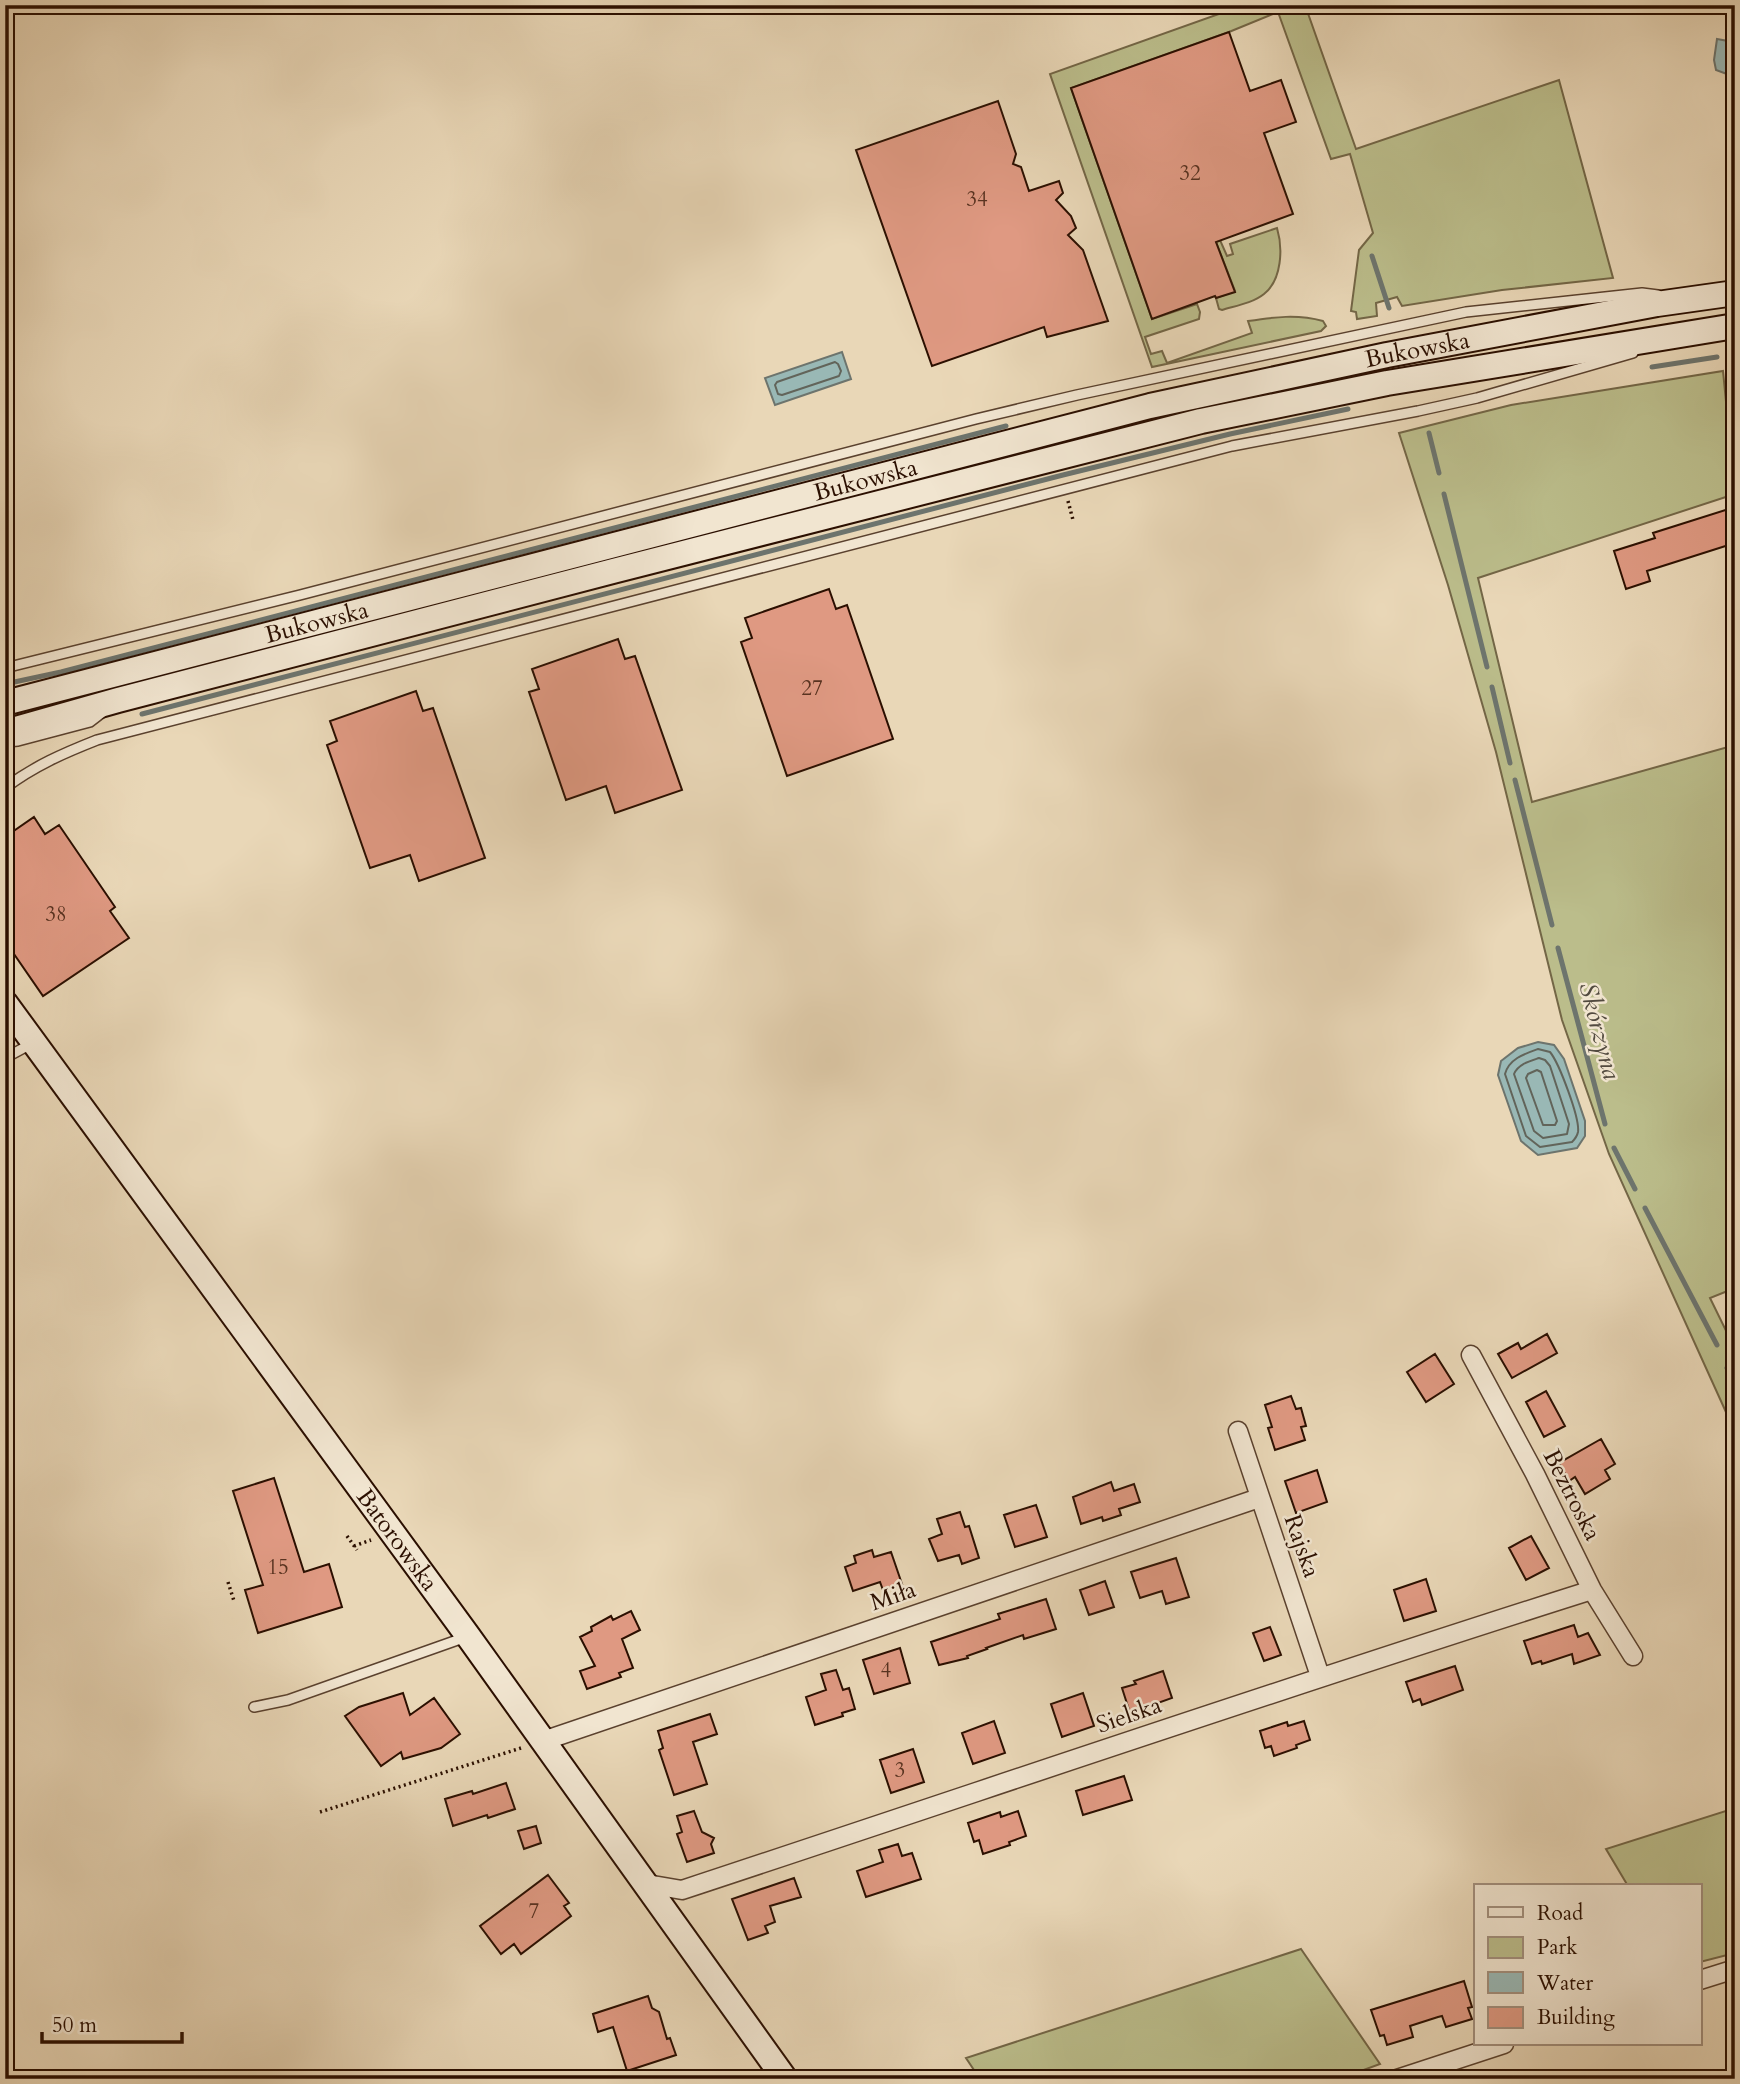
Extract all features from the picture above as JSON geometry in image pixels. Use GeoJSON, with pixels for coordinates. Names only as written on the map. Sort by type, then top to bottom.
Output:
{"type":"FeatureCollection","features":[{"type":"Feature","properties":{"kind":"main road","name":"Bukowska"},"geometry":{"type":"LineString","coordinates":[[5,703],[1150,407],[1387,355],[1691,299],[1729,289]]}},
{"type":"Feature","properties":{"kind":"main road","name":"Bukowska"},"geometry":{"type":"LineString","coordinates":[[5,732],[118,700],[1201,421],[1335,393],[1735,326]]}},
{"type":"Feature","properties":{"kind":"main road","name":"Batorowska"},"geometry":{"type":"LineString","coordinates":[[5,1003],[647,1884],[785,2079]]}},
{"type":"Feature","properties":{"kind":"street","name":"Beztroska"},"geometry":{"type":"LineString","coordinates":[[1471,1355],[1535,1474],[1592,1590],[1633,1656]]}},
{"type":"Feature","properties":{"kind":"street","name":"Rajska"},"geometry":{"type":"LineString","coordinates":[[1238,1431],[1320,1676]]}},
{"type":"Feature","properties":{"kind":"street","name":"Miła"},"geometry":{"type":"LineString","coordinates":[[543,1741],[1259,1498]]}},
{"type":"Feature","properties":{"kind":"street","name":"Sielska"},"geometry":{"type":"LineString","coordinates":[[647,1884],[682,1890],[1320,1676],[1592,1590]]}},
{"type":"Feature","properties":{"kind":"street"},"geometry":{"type":"LineString","coordinates":[[671,1919],[682,1890]]}},
{"type":"Feature","properties":{"kind":"street"},"geometry":{"type":"LineString","coordinates":[[1702,1979],[1735,1969]]}},
{"type":"Feature","properties":{"kind":"street"},"geometry":{"type":"LineString","coordinates":[[1397,2079],[1498,2046]]}},
{"type":"Feature","properties":{"kind":"lane"},"geometry":{"type":"LineString","coordinates":[[5,668],[1077,395],[1466,312],[1642,293],[1691,299]]}},
{"type":"Feature","properties":{"kind":"lane"},"geometry":{"type":"LineString","coordinates":[[5,788],[38,766],[97,740],[1232,446],[1477,398],[1630,355],[1645,340]]}},
{"type":"Feature","properties":{"kind":"lane"},"geometry":{"type":"LineString","coordinates":[[5,742],[90,722],[118,700]]}},
{"type":"Feature","properties":{"kind":"lane"},"geometry":{"type":"LineString","coordinates":[[5,1058],[33,1043]]}},
{"type":"Feature","properties":{"kind":"lane"},"geometry":{"type":"LineString","coordinates":[[254,1707],[288,1700],[467,1636]]}},
{"type":"Feature","properties":{"kind":"path"},"geometry":{"type":"LineString","coordinates":[[347,1536],[356,1548],[377,1538]]}},
{"type":"Feature","properties":{"kind":"path"},"geometry":{"type":"LineString","coordinates":[[229,1582],[234,1601]]}},
{"type":"Feature","properties":{"kind":"path"},"geometry":{"type":"LineString","coordinates":[[320,1812],[543,1741]]}},
{"type":"Feature","properties":{"kind":"green space"},"geometry":{"type":"Polygon","coordinates":[[[1244,5],[1305,5],[1356,149],[1559,80],[1613,278],[1502,290],[1402,306],[1397,297],[1376,303],[1377,316],[1357,319],[1356,312],[1351,311],[1359,250],[1373,233],[1350,154],[1331,159],[1278,12],[1071,88],[1152,319],[1197,304],[1200,312],[1199,319],[1145,337],[1151,354],[1162,351],[1167,363],[1252,333],[1248,321],[1295,317],[1323,321],[1326,326],[1321,331],[1152,367],[1050,74],[1244,5]]]}},
{"type":"Feature","properties":{"kind":"green space"},"geometry":{"type":"Polygon","coordinates":[[[1277,228],[1280,263],[1270,288],[1249,302],[1219,309],[1216,298],[1235,291],[1216,242],[1220,240],[1227,256],[1233,254],[1230,244],[1277,228]]]}},
{"type":"Feature","properties":{"kind":"green space"},"geometry":{"type":"Polygon","coordinates":[[[1723,371],[1735,494],[1478,578],[1532,802],[1735,745],[1735,901],[1730,906],[1735,921],[1735,1288],[1710,1298],[1735,1349],[1735,1432],[1609,1154],[1562,1020],[1496,752],[1448,585],[1399,433],[1511,405],[1723,371]]]}},
{"type":"Feature","properties":{"kind":"green space"},"geometry":{"type":"Polygon","coordinates":[[[1735,1808],[1735,1953],[1702,1961],[1702,1884],[1627,1884],[1606,1849],[1735,1808]]]}},
{"type":"Feature","properties":{"kind":"green space"},"geometry":{"type":"Polygon","coordinates":[[[1301,1949],[1380,2064],[1339,2079],[980,2079],[966,2058],[1301,1949]]]}},
{"type":"Feature","properties":{"kind":"water"},"geometry":{"type":"Polygon","coordinates":[[[1717,39],[1728,41],[1735,49],[1735,77],[1716,70],[1714,60],[1717,39]]]}},
{"type":"Feature","properties":{"kind":"water"},"geometry":{"type":"Polygon","coordinates":[[[842,352],[851,379],[775,405],[765,378],[842,352]]]}},
{"type":"Feature","properties":{"kind":"water"},"geometry":{"type":"Polygon","coordinates":[[[1538,1042],[1554,1045],[1564,1059],[1585,1121],[1585,1136],[1577,1148],[1538,1155],[1521,1141],[1498,1075],[1501,1061],[1518,1048],[1538,1042]]]}},
{"type":"Feature","properties":{"kind":"building"},"geometry":{"type":"Polygon","coordinates":[[[1229,32],[1250,91],[1281,80],[1296,122],[1264,133],[1293,214],[1216,242],[1235,292],[1216,298],[1215,296],[1152,319],[1071,88],[1229,32]]]}},
{"type":"Feature","properties":{"kind":"building"},"geometry":{"type":"Polygon","coordinates":[[[998,101],[1016,154],[1013,164],[1021,167],[1029,191],[1059,181],[1063,193],[1056,200],[1071,216],[1076,228],[1068,235],[1083,250],[1108,321],[1047,337],[1044,327],[932,366],[856,150],[998,101]]]}},
{"type":"Feature","properties":{"kind":"building"},"geometry":{"type":"Polygon","coordinates":[[[1735,507],[1735,543],[1647,571],[1650,581],[1626,589],[1614,551],[1655,538],[1653,533],[1735,507]]]}},
{"type":"Feature","properties":{"kind":"building"},"geometry":{"type":"Polygon","coordinates":[[[829,589],[836,609],[847,605],[893,739],[787,776],[741,642],[752,638],[745,618],[829,589]]]}},
{"type":"Feature","properties":{"kind":"building"},"geometry":{"type":"Polygon","coordinates":[[[618,639],[625,659],[635,656],[682,790],[615,813],[606,786],[566,800],[529,692],[539,689],[532,669],[618,639]]]}},
{"type":"Feature","properties":{"kind":"building"},"geometry":{"type":"Polygon","coordinates":[[[416,691],[423,711],[433,708],[485,858],[419,881],[410,855],[370,868],[327,745],[337,741],[330,721],[416,691]]]}},
{"type":"Feature","properties":{"kind":"building"},"geometry":{"type":"Polygon","coordinates":[[[34,817],[45,834],[59,825],[115,907],[110,911],[129,938],[43,996],[5,941],[5,837],[34,817]]]}},
{"type":"Feature","properties":{"kind":"building"},"geometry":{"type":"Polygon","coordinates":[[[1547,1334],[1557,1353],[1512,1378],[1498,1354],[1518,1343],[1521,1349],[1547,1334]]]}},
{"type":"Feature","properties":{"kind":"building"},"geometry":{"type":"Polygon","coordinates":[[[1435,1354],[1454,1384],[1426,1402],[1407,1372],[1435,1354]]]}},
{"type":"Feature","properties":{"kind":"building"},"geometry":{"type":"Polygon","coordinates":[[[1546,1391],[1565,1426],[1544,1437],[1526,1402],[1546,1391]]]}},
{"type":"Feature","properties":{"kind":"building"},"geometry":{"type":"Polygon","coordinates":[[[1291,1396],[1296,1409],[1301,1408],[1306,1426],[1301,1427],[1305,1440],[1275,1450],[1265,1405],[1291,1396]]]}},
{"type":"Feature","properties":{"kind":"building"},"geometry":{"type":"Polygon","coordinates":[[[1601,1439],[1615,1464],[1605,1470],[1610,1479],[1585,1494],[1575,1477],[1569,1481],[1559,1463],[1601,1439]]]}},
{"type":"Feature","properties":{"kind":"building"},"geometry":{"type":"Polygon","coordinates":[[[1317,1470],[1327,1502],[1296,1513],[1285,1481],[1317,1470]]]}},
{"type":"Feature","properties":{"kind":"building"},"geometry":{"type":"Polygon","coordinates":[[[274,1478],[304,1572],[329,1564],[342,1607],[258,1633],[245,1590],[263,1585],[233,1491],[274,1478]]]}},
{"type":"Feature","properties":{"kind":"building"},"geometry":{"type":"Polygon","coordinates":[[[1111,1482],[1114,1491],[1134,1484],[1140,1502],[1119,1509],[1121,1515],[1103,1521],[1102,1517],[1081,1524],[1073,1497],[1111,1482]]]}},
{"type":"Feature","properties":{"kind":"building"},"geometry":{"type":"Polygon","coordinates":[[[1036,1505],[1047,1537],[1015,1547],[1004,1515],[1036,1505]]]}},
{"type":"Feature","properties":{"kind":"building"},"geometry":{"type":"Polygon","coordinates":[[[960,1512],[965,1527],[969,1526],[979,1558],[962,1564],[959,1555],[938,1561],[929,1539],[942,1534],[937,1519],[960,1512]]]}},
{"type":"Feature","properties":{"kind":"building"},"geometry":{"type":"Polygon","coordinates":[[[1531,1536],[1549,1568],[1526,1580],[1509,1548],[1531,1536]]]}},
{"type":"Feature","properties":{"kind":"building"},"geometry":{"type":"Polygon","coordinates":[[[872,1550],[874,1557],[891,1552],[902,1584],[883,1590],[880,1582],[853,1591],[845,1567],[856,1563],[854,1556],[872,1550]]]}},
{"type":"Feature","properties":{"kind":"building"},"geometry":{"type":"Polygon","coordinates":[[[1176,1558],[1189,1597],[1166,1604],[1162,1591],[1140,1598],[1131,1572],[1176,1558]]]}},
{"type":"Feature","properties":{"kind":"building"},"geometry":{"type":"Polygon","coordinates":[[[1426,1579],[1436,1611],[1404,1621],[1394,1590],[1426,1579]]]}},
{"type":"Feature","properties":{"kind":"building"},"geometry":{"type":"Polygon","coordinates":[[[1105,1581],[1114,1607],[1089,1615],[1080,1590],[1105,1581]]]}},
{"type":"Feature","properties":{"kind":"building"},"geometry":{"type":"Polygon","coordinates":[[[1046,1599],[1056,1629],[1024,1639],[1023,1635],[986,1648],[967,1656],[968,1658],[939,1665],[931,1642],[1000,1619],[998,1614],[1046,1599]]]}},
{"type":"Feature","properties":{"kind":"building"},"geometry":{"type":"Polygon","coordinates":[[[631,1611],[640,1630],[622,1639],[633,1668],[619,1673],[621,1677],[587,1689],[580,1671],[595,1666],[580,1637],[592,1631],[591,1627],[611,1616],[613,1620],[631,1611]]]}},
{"type":"Feature","properties":{"kind":"building"},"geometry":{"type":"Polygon","coordinates":[[[1574,1625],[1578,1637],[1588,1633],[1600,1655],[1574,1664],[1572,1654],[1542,1664],[1541,1661],[1532,1664],[1524,1641],[1574,1625]]]}},
{"type":"Feature","properties":{"kind":"building"},"geometry":{"type":"Polygon","coordinates":[[[1270,1627],[1281,1655],[1264,1661],[1253,1633],[1270,1627]]]}},
{"type":"Feature","properties":{"kind":"building"},"geometry":{"type":"Polygon","coordinates":[[[900,1648],[910,1683],[874,1694],[863,1660],[900,1648]]]}},
{"type":"Feature","properties":{"kind":"building"},"geometry":{"type":"Polygon","coordinates":[[[1455,1666],[1463,1690],[1422,1705],[1420,1699],[1413,1702],[1406,1682],[1455,1666]]]}},
{"type":"Feature","properties":{"kind":"building"},"geometry":{"type":"Polygon","coordinates":[[[836,1670],[843,1690],[849,1688],[855,1709],[815,1725],[806,1697],[826,1690],[821,1674],[836,1670]]]}},
{"type":"Feature","properties":{"kind":"building"},"geometry":{"type":"Polygon","coordinates":[[[1163,1671],[1172,1698],[1130,1713],[1122,1688],[1163,1671]]]}},
{"type":"Feature","properties":{"kind":"building"},"geometry":{"type":"Polygon","coordinates":[[[403,1693],[410,1715],[434,1698],[460,1734],[441,1748],[403,1759],[401,1752],[381,1766],[345,1716],[359,1707],[403,1693]]]}},
{"type":"Feature","properties":{"kind":"building"},"geometry":{"type":"Polygon","coordinates":[[[1083,1693],[1094,1726],[1062,1737],[1051,1704],[1083,1693]]]}},
{"type":"Feature","properties":{"kind":"building"},"geometry":{"type":"Polygon","coordinates":[[[710,1714],[717,1734],[693,1742],[707,1784],[674,1795],[659,1750],[663,1748],[658,1731],[710,1714]]]}},
{"type":"Feature","properties":{"kind":"building"},"geometry":{"type":"Polygon","coordinates":[[[994,1721],[1005,1753],[973,1764],[962,1733],[994,1721]]]}},
{"type":"Feature","properties":{"kind":"building"},"geometry":{"type":"Polygon","coordinates":[[[1304,1721],[1310,1740],[1274,1756],[1271,1746],[1265,1748],[1260,1731],[1287,1722],[1288,1726],[1304,1721]]]}},
{"type":"Feature","properties":{"kind":"building"},"geometry":{"type":"Polygon","coordinates":[[[913,1749],[924,1782],[891,1793],[880,1760],[913,1749]]]}},
{"type":"Feature","properties":{"kind":"building"},"geometry":{"type":"Polygon","coordinates":[[[1124,1776],[1132,1800],[1083,1815],[1076,1791],[1124,1776]]]}},
{"type":"Feature","properties":{"kind":"building"},"geometry":{"type":"Polygon","coordinates":[[[506,1783],[515,1809],[453,1826],[445,1799],[472,1791],[473,1794],[506,1783]]]}},
{"type":"Feature","properties":{"kind":"building"},"geometry":{"type":"Polygon","coordinates":[[[694,1811],[702,1832],[714,1838],[711,1844],[714,1853],[687,1862],[677,1834],[682,1832],[677,1816],[694,1811]]]}},
{"type":"Feature","properties":{"kind":"building"},"geometry":{"type":"Polygon","coordinates":[[[1018,1811],[1026,1836],[1009,1842],[1010,1845],[983,1854],[979,1840],[974,1842],[968,1823],[1000,1812],[1001,1817],[1018,1811]]]}},
{"type":"Feature","properties":{"kind":"building"},"geometry":{"type":"Polygon","coordinates":[[[536,1826],[541,1843],[524,1849],[518,1831],[536,1826]]]}},
{"type":"Feature","properties":{"kind":"building"},"geometry":{"type":"Polygon","coordinates":[[[898,1844],[902,1856],[912,1853],[921,1879],[866,1897],[857,1871],[883,1862],[879,1850],[898,1844]]]}},
{"type":"Feature","properties":{"kind":"building"},"geometry":{"type":"Polygon","coordinates":[[[548,1875],[569,1903],[564,1906],[571,1916],[521,1954],[514,1944],[501,1954],[480,1926],[548,1875]]]}},
{"type":"Feature","properties":{"kind":"building"},"geometry":{"type":"Polygon","coordinates":[[[794,1878],[801,1897],[770,1906],[775,1922],[765,1926],[768,1933],[748,1940],[732,1899],[794,1878]]]}},
{"type":"Feature","properties":{"kind":"building"},"geometry":{"type":"Polygon","coordinates":[[[1464,1981],[1472,2007],[1468,2008],[1472,2019],[1446,2027],[1442,2016],[1438,2017],[1410,2026],[1413,2037],[1387,2045],[1384,2035],[1380,2036],[1371,2010],[1464,1981]]]}},
{"type":"Feature","properties":{"kind":"building"},"geometry":{"type":"Polygon","coordinates":[[[648,1996],[652,2008],[659,2012],[667,2039],[670,2038],[676,2055],[627,2071],[613,2027],[598,2032],[593,2014],[648,1996]]]}},
{"type":"Feature","properties":{"kind":"waterway","name":"Skórzyna"},"geometry":{"type":"LineString","coordinates":[[1372,256],[1389,308]]}},
{"type":"Feature","properties":{"kind":"waterway"},"geometry":{"type":"LineString","coordinates":[[1652,367],[1717,357]]}},
{"type":"Feature","properties":{"kind":"waterway"},"geometry":{"type":"LineString","coordinates":[[142,714],[1063,475],[1230,434],[1348,409]]}},
{"type":"Feature","properties":{"kind":"waterway"},"geometry":{"type":"LineString","coordinates":[[5,684],[61,672],[1006,426]]}},
{"type":"Feature","properties":{"kind":"waterway","name":"Skórzyna"},"geometry":{"type":"LineString","coordinates":[[1429,433],[1439,473]]}},
{"type":"Feature","properties":{"kind":"waterway","name":"Skórzyna"},"geometry":{"type":"LineString","coordinates":[[1444,494],[1487,667]]}},
{"type":"Feature","properties":{"kind":"waterway","name":"Skórzyna"},"geometry":{"type":"LineString","coordinates":[[1492,687],[1510,763]]}},
{"type":"Feature","properties":{"kind":"waterway","name":"Skórzyna"},"geometry":{"type":"LineString","coordinates":[[1515,780],[1552,925]]}},
{"type":"Feature","properties":{"kind":"waterway","name":"Skórzyna"},"geometry":{"type":"LineString","coordinates":[[1558,948],[1605,1124]]}},
{"type":"Feature","properties":{"kind":"waterway","name":"Skórzyna"},"geometry":{"type":"LineString","coordinates":[[1614,1148],[1635,1189]]}},
{"type":"Feature","properties":{"kind":"waterway","name":"Skórzyna"},"geometry":{"type":"LineString","coordinates":[[1645,1208],[1717,1345]]}},
{"type":"Feature","properties":{"kind":"waterway","name":"Skórzyna"},"geometry":{"type":"LineString","coordinates":[[1727,1368],[1735,1383]]}}]}
